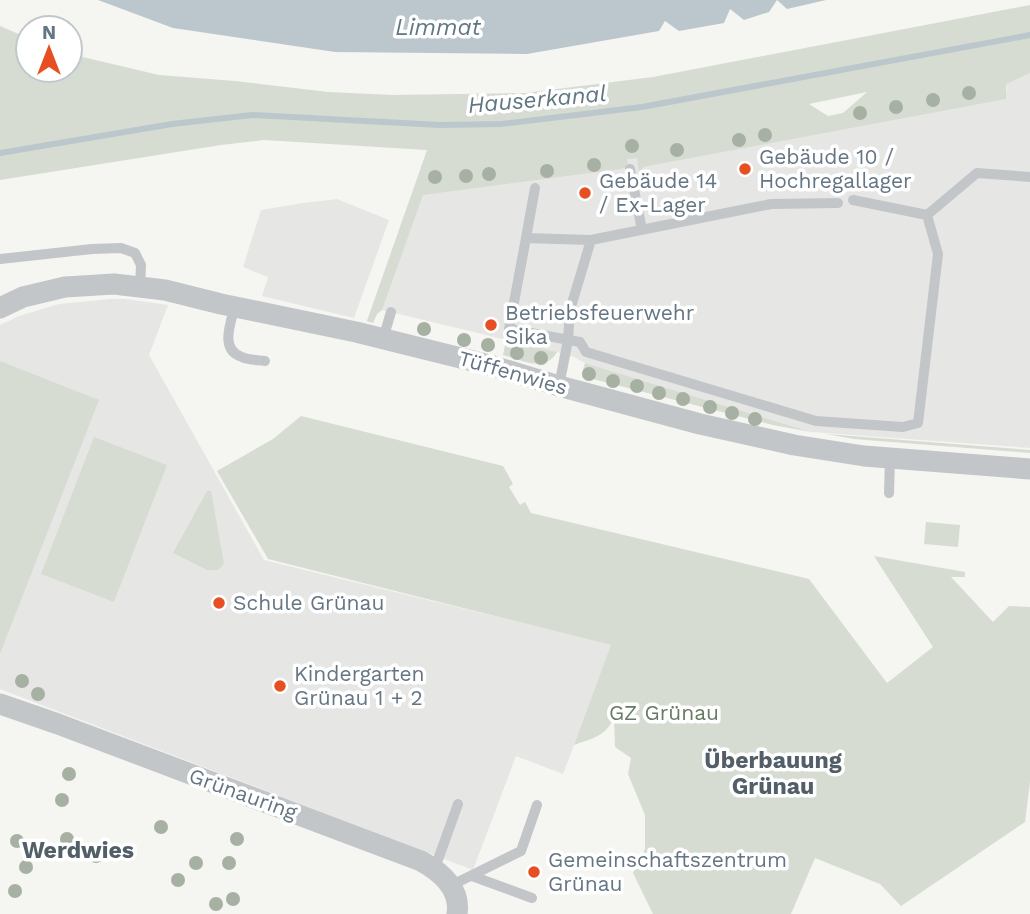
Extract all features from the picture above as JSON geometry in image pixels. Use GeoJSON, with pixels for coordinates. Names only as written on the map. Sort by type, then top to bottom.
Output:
{"type":"FeatureCollection","features":[{"type":"Feature","properties":{"kind":"street","name":"Tüffenwies"},"geometry":{"type":"LineString","coordinates":[[0,307],[23,297],[65,287],[114,284],[165,290],[493,366],[700,424],[794,445],[864,456],[1030,469]]}},
{"type":"Feature","properties":{"kind":"street","name":"Grünauring"},"geometry":{"type":"LineString","coordinates":[[0,704],[428,865],[445,877],[457,896],[457,914]]}},
{"type":"Feature","properties":{"kind":"lane"},"geometry":{"type":"LineString","coordinates":[[630,169],[642,230]]}},
{"type":"Feature","properties":{"kind":"lane"},"geometry":{"type":"LineString","coordinates":[[927,215],[977,173],[1030,177]]}},
{"type":"Feature","properties":{"kind":"lane"},"geometry":{"type":"LineString","coordinates":[[535,188],[526,239],[503,328],[580,342],[586,352],[816,421],[903,427],[918,423],[938,254],[927,215]]}},
{"type":"Feature","properties":{"kind":"lane"},"geometry":{"type":"LineString","coordinates":[[853,200],[927,215]]}},
{"type":"Feature","properties":{"kind":"lane"},"geometry":{"type":"LineString","coordinates":[[526,239],[591,240],[771,204],[838,203]]}},
{"type":"Feature","properties":{"kind":"lane"},"geometry":{"type":"LineString","coordinates":[[559,386],[568,340],[570,310],[591,240]]}},
{"type":"Feature","properties":{"kind":"lane"},"geometry":{"type":"LineString","coordinates":[[0,259],[121,248],[135,253],[141,265],[140,287]]}},
{"type":"Feature","properties":{"kind":"lane"},"geometry":{"type":"LineString","coordinates":[[235,306],[228,337],[232,352],[241,357],[265,360]]}},
{"type":"Feature","properties":{"kind":"lane"},"geometry":{"type":"LineString","coordinates":[[383,339],[391,312]]}},
{"type":"Feature","properties":{"kind":"lane"},"geometry":{"type":"LineString","coordinates":[[889,493],[890,458]]}},
{"type":"Feature","properties":{"kind":"lane"},"geometry":{"type":"LineString","coordinates":[[428,865],[458,804]]}},
{"type":"Feature","properties":{"kind":"lane"},"geometry":{"type":"LineString","coordinates":[[450,886],[521,851],[537,805]]}},
{"type":"Feature","properties":{"kind":"lane"},"geometry":{"type":"LineString","coordinates":[[472,876],[532,898]]}},
{"type":"Feature","properties":{"kind":"shaded area"},"geometry":{"type":"Polygon","coordinates":[[[1030,60],[1030,448],[811,432],[557,352],[382,310],[373,323],[367,321],[422,166],[517,167],[1007,90],[1002,66],[1030,60]]]}},
{"type":"Feature","properties":{"kind":"shaded area"},"geometry":{"type":"Polygon","coordinates":[[[337,199],[389,220],[354,318],[262,296],[268,277],[243,267],[261,210],[337,199]]]}},
{"type":"Feature","properties":{"kind":"shaded area","name":"Schule Grünau"},"geometry":{"type":"Polygon","coordinates":[[[110,299],[168,305],[149,355],[264,560],[612,645],[563,774],[516,756],[473,870],[0,689],[0,325],[19,316],[59,304],[110,299]]]}},
{"type":"Feature","properties":{"kind":"green space"},"geometry":{"type":"Polygon","coordinates":[[[1030,5],[1030,73],[1006,84],[1006,99],[643,167],[643,171],[639,172],[637,158],[627,159],[628,167],[621,169],[423,195],[382,310],[373,323],[367,321],[427,150],[264,140],[0,180],[0,26],[14,32],[14,84],[84,84],[84,57],[159,75],[328,92],[392,95],[525,93],[653,77],[1030,5]],[[867,92],[809,104],[828,116],[843,113],[867,92]]]}},
{"type":"Feature","properties":{"kind":"green space"},"geometry":{"type":"Polygon","coordinates":[[[506,340],[557,352],[546,362],[525,362],[503,355],[506,340]]]}},
{"type":"Feature","properties":{"kind":"green space"},"geometry":{"type":"Polygon","coordinates":[[[0,361],[99,400],[0,654],[0,361]]]}},
{"type":"Feature","properties":{"kind":"green space"},"geometry":{"type":"Polygon","coordinates":[[[585,363],[811,432],[773,425],[585,377],[582,373],[585,363]]]}},
{"type":"Feature","properties":{"kind":"green space","name":"GZ Grünau"},"geometry":{"type":"Polygon","coordinates":[[[301,416],[503,466],[513,484],[509,487],[520,505],[525,502],[531,513],[809,579],[887,683],[933,647],[874,556],[965,572],[965,577],[951,577],[993,622],[1009,606],[1030,607],[1030,782],[1025,822],[901,906],[880,884],[815,858],[791,914],[653,914],[633,873],[645,849],[645,815],[628,774],[631,758],[615,747],[614,718],[602,733],[574,745],[611,645],[268,559],[217,471],[273,439],[301,416]]]}},
{"type":"Feature","properties":{"kind":"green space"},"geometry":{"type":"Polygon","coordinates":[[[826,434],[1030,450],[1030,453],[854,439],[826,434]]]}},
{"type":"Feature","properties":{"kind":"green space"},"geometry":{"type":"Polygon","coordinates":[[[94,437],[167,465],[114,602],[41,574],[94,437]]]}},
{"type":"Feature","properties":{"kind":"green space"},"geometry":{"type":"Polygon","coordinates":[[[207,491],[211,491],[224,564],[218,570],[207,570],[173,553],[207,491]]]}},
{"type":"Feature","properties":{"kind":"green space"},"geometry":{"type":"Polygon","coordinates":[[[926,522],[960,525],[958,547],[924,544],[926,522]]]}},
{"type":"Feature","properties":{"kind":"water","name":"Limmat"},"geometry":{"type":"Polygon","coordinates":[[[98,0],[777,0],[769,12],[744,20],[730,9],[724,23],[679,31],[665,21],[659,31],[527,54],[335,52],[173,28],[98,0]]]}},
{"type":"Feature","properties":{"kind":"water"},"geometry":{"type":"Polygon","coordinates":[[[777,0],[826,0],[787,9],[777,0]]]}},
{"type":"Feature","properties":{"kind":"waterway","name":"Hauserkanal"},"geometry":{"type":"LineString","coordinates":[[0,153],[172,124],[252,115],[440,125],[501,124],[642,107],[1030,35]]}},
{"type":"Feature","properties":{"kind":"place","name":"Gebäude 10 / Hochregallager"},"geometry":{"type":"Point","coordinates":[745,169]}},
{"type":"Feature","properties":{"kind":"place","name":"Gebäude 14 / Ex-Lager"},"geometry":{"type":"Point","coordinates":[585,193]}},
{"type":"Feature","properties":{"kind":"place","name":"Betriebsfeuerwehr Sika"},"geometry":{"type":"Point","coordinates":[491,325]}},
{"type":"Feature","properties":{"kind":"place","name":"Schule Grünau"},"geometry":{"type":"Point","coordinates":[219,603]}},
{"type":"Feature","properties":{"kind":"place","name":"Kindergarten Grünau 1 + 2"},"geometry":{"type":"Point","coordinates":[280,686]}},
{"type":"Feature","properties":{"kind":"place","name":"Gemeinschaftszentrum Grünau"},"geometry":{"type":"Point","coordinates":[534,872]}},
{"type":"Feature","properties":{"kind":"district","name":"Überbauung Grünau"},"geometry":{"type":"Point","coordinates":[773,773]}},
{"type":"Feature","properties":{"kind":"district","name":"Werdwies"},"geometry":{"type":"Point","coordinates":[78,850]}}]}
